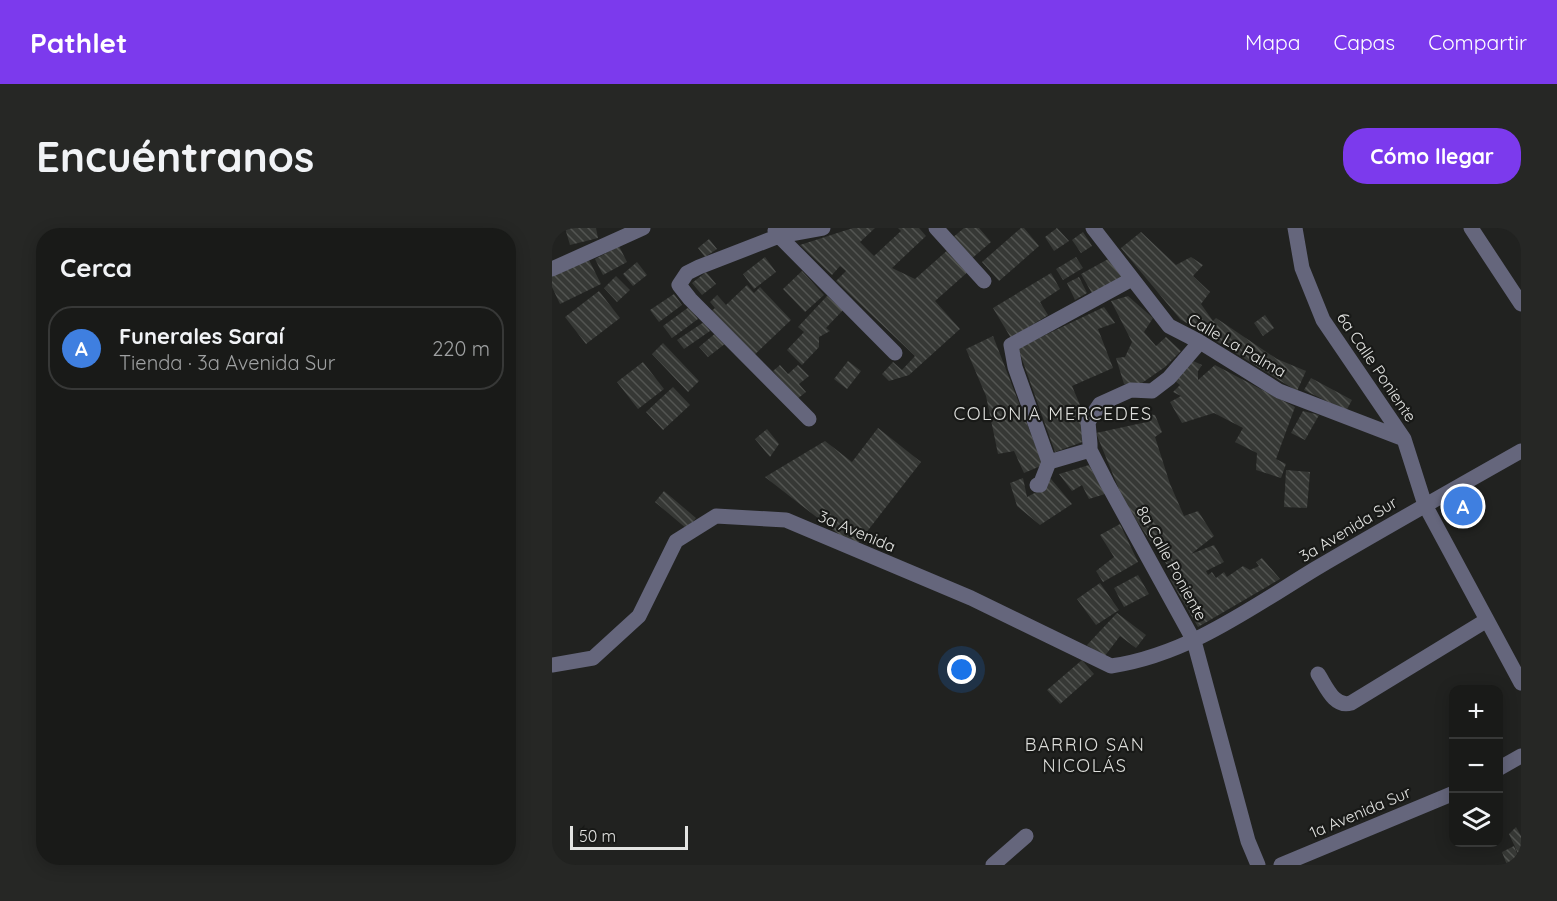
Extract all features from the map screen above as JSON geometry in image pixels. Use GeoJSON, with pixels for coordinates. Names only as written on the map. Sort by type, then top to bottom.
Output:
{"type":"FeatureCollection","features":[{"type":"Feature","properties":{"kind":"street"},"geometry":{"type":"LineString","coordinates":[[552,269],[643,228]]}},
{"type":"Feature","properties":{"kind":"street"},"geometry":{"type":"LineString","coordinates":[[809,419],[690,299],[679,285],[687,273],[776,232],[823,228]]}},
{"type":"Feature","properties":{"kind":"street","name":"Calle La Palma"},"geometry":{"type":"LineString","coordinates":[[1093,228],[1169,326],[1200,342],[1279,391],[1404,439]]}},
{"type":"Feature","properties":{"kind":"street","name":"6a Calle Poniente"},"geometry":{"type":"LineString","coordinates":[[1295,228],[1302,268],[1323,320],[1404,439],[1425,505],[1521,683]]}},
{"type":"Feature","properties":{"kind":"street"},"geometry":{"type":"LineString","coordinates":[[1471,228],[1521,304]]}},
{"type":"Feature","properties":{"kind":"street"},"geometry":{"type":"LineString","coordinates":[[945,231],[984,280]]}},
{"type":"Feature","properties":{"kind":"street"},"geometry":{"type":"LineString","coordinates":[[776,232],[895,353]]}},
{"type":"Feature","properties":{"kind":"street"},"geometry":{"type":"LineString","coordinates":[[1037,485],[1040,485],[1049,462],[1015,368],[1011,345],[1132,279]]}},
{"type":"Feature","properties":{"kind":"street","name":"8a Calle Poniente"},"geometry":{"type":"LineString","coordinates":[[1200,342],[1169,378],[1152,391],[1131,390],[1100,404],[1088,422],[1090,450],[1194,641],[1248,841],[1258,865]]}},
{"type":"Feature","properties":{"kind":"street"},"geometry":{"type":"LineString","coordinates":[[1049,462],[1090,450]]}},
{"type":"Feature","properties":{"kind":"street","name":"3a Avenida Sur"},"geometry":{"type":"LineString","coordinates":[[1194,641],[1521,451]]}},
{"type":"Feature","properties":{"kind":"street","name":"3a Avenida"},"geometry":{"type":"LineString","coordinates":[[552,665],[593,657],[639,616],[676,541],[716,516],[786,520],[971,598],[1111,666],[1153,658],[1194,641]]}},
{"type":"Feature","properties":{"kind":"street"},"geometry":{"type":"LineString","coordinates":[[1318,674],[1339,703],[1345,705],[1486,620]]}},
{"type":"Feature","properties":{"kind":"street"},"geometry":{"type":"LineString","coordinates":[[1503,766],[1521,756]]}},
{"type":"Feature","properties":{"kind":"street","name":"1a Avenida Sur"},"geometry":{"type":"LineString","coordinates":[[1281,865],[1449,795]]}},
{"type":"Feature","properties":{"kind":"street"},"geometry":{"type":"LineString","coordinates":[[993,865],[1026,836]]}},
{"type":"Feature","properties":{"kind":"building"},"geometry":{"type":"Polygon","coordinates":[[[565,228],[596,228],[598,238],[570,245],[565,228]]]}},
{"type":"Feature","properties":{"kind":"building"},"geometry":{"type":"Polygon","coordinates":[[[853,228],[875,228],[860,242],[874,256],[901,231],[898,228],[919,228],[926,236],[892,268],[915,279],[950,248],[970,270],[935,301],[960,329],[909,375],[889,381],[882,374],[893,362],[902,370],[915,356],[836,281],[846,271],[840,266],[832,275],[800,245],[853,228]]]}},
{"type":"Feature","properties":{"kind":"building"},"geometry":{"type":"Polygon","coordinates":[[[964,228],[979,228],[991,242],[970,260],[951,239],[964,228]]]}},
{"type":"Feature","properties":{"kind":"building"},"geometry":{"type":"Polygon","coordinates":[[[1021,228],[1024,228],[1039,246],[999,281],[982,262],[1021,228]]]}},
{"type":"Feature","properties":{"kind":"building"},"geometry":{"type":"Polygon","coordinates":[[[1057,228],[1069,241],[1054,251],[1045,237],[1057,228]]]}},
{"type":"Feature","properties":{"kind":"building"},"geometry":{"type":"Polygon","coordinates":[[[1083,232],[1092,246],[1081,253],[1072,240],[1083,232]]]}},
{"type":"Feature","properties":{"kind":"building"},"geometry":{"type":"Polygon","coordinates":[[[1141,232],[1176,265],[1191,257],[1203,265],[1193,276],[1210,292],[1201,304],[1213,321],[1216,318],[1277,359],[1306,371],[1297,391],[1180,319],[1121,248],[1141,232]]]}},
{"type":"Feature","properties":{"kind":"building"},"geometry":{"type":"Polygon","coordinates":[[[709,239],[717,249],[705,257],[698,248],[709,239]]]}},
{"type":"Feature","properties":{"kind":"building"},"geometry":{"type":"Polygon","coordinates":[[[619,246],[627,262],[603,275],[595,259],[619,246]]]}},
{"type":"Feature","properties":{"kind":"building"},"geometry":{"type":"Polygon","coordinates":[[[587,256],[601,284],[560,304],[552,287],[552,273],[587,256]]]}},
{"type":"Feature","properties":{"kind":"building"},"geometry":{"type":"Polygon","coordinates":[[[765,257],[776,272],[754,289],[743,274],[765,257]]]}},
{"type":"Feature","properties":{"kind":"building"},"geometry":{"type":"Polygon","coordinates":[[[1076,257],[1083,268],[1063,280],[1056,269],[1076,257]]]}},
{"type":"Feature","properties":{"kind":"building"},"geometry":{"type":"Polygon","coordinates":[[[1112,257],[1124,277],[1093,295],[1081,274],[1112,257]]]}},
{"type":"Feature","properties":{"kind":"building"},"geometry":{"type":"Polygon","coordinates":[[[637,262],[647,275],[633,286],[623,274],[637,262]]]}},
{"type":"Feature","properties":{"kind":"building"},"geometry":{"type":"Polygon","coordinates":[[[802,271],[824,295],[805,312],[783,289],[802,271]]]}},
{"type":"Feature","properties":{"kind":"building"},"geometry":{"type":"Polygon","coordinates":[[[706,272],[716,284],[702,295],[692,283],[706,272]]]}},
{"type":"Feature","properties":{"kind":"building"},"geometry":{"type":"Polygon","coordinates":[[[1051,273],[1060,289],[1040,302],[1048,315],[1011,338],[993,308],[1051,273]]]}},
{"type":"Feature","properties":{"kind":"building"},"geometry":{"type":"Polygon","coordinates":[[[616,276],[630,290],[617,302],[604,288],[616,276]]]}},
{"type":"Feature","properties":{"kind":"building"},"geometry":{"type":"Polygon","coordinates":[[[1079,277],[1087,293],[1075,300],[1067,283],[1079,277]]]}},
{"type":"Feature","properties":{"kind":"building"},"geometry":{"type":"Polygon","coordinates":[[[747,285],[754,293],[760,287],[791,320],[751,358],[709,313],[715,308],[710,302],[717,295],[726,305],[747,285]]]}},
{"type":"Feature","properties":{"kind":"building"},"geometry":{"type":"Polygon","coordinates":[[[599,291],[620,318],[586,344],[565,317],[599,291]]]}},
{"type":"Feature","properties":{"kind":"building"},"geometry":{"type":"Polygon","coordinates":[[[674,294],[682,305],[659,322],[650,310],[674,294]]]}},
{"type":"Feature","properties":{"kind":"building"},"geometry":{"type":"Polygon","coordinates":[[[827,296],[843,310],[826,328],[830,331],[819,337],[819,347],[802,365],[787,350],[804,332],[798,327],[827,296]]]}},
{"type":"Feature","properties":{"kind":"building"},"geometry":{"type":"Polygon","coordinates":[[[1128,296],[1153,318],[1144,332],[1156,346],[1166,337],[1181,351],[1165,367],[1139,385],[1124,384],[1116,358],[1125,357],[1132,342],[1111,301],[1128,296]]]}},
{"type":"Feature","properties":{"kind":"building"},"geometry":{"type":"Polygon","coordinates":[[[689,307],[698,319],[672,338],[663,326],[689,307]]]}},
{"type":"Feature","properties":{"kind":"building"},"geometry":{"type":"Polygon","coordinates":[[[1104,307],[1115,323],[1098,329],[1113,368],[1072,386],[1080,405],[1085,441],[1055,452],[1018,348],[1104,307]]]}},
{"type":"Feature","properties":{"kind":"building"},"geometry":{"type":"Polygon","coordinates":[[[1265,315],[1274,328],[1263,336],[1254,323],[1265,315]]]}},
{"type":"Feature","properties":{"kind":"building"},"geometry":{"type":"Polygon","coordinates":[[[704,322],[710,331],[684,349],[677,340],[704,322]]]}},
{"type":"Feature","properties":{"kind":"building"},"geometry":{"type":"Polygon","coordinates":[[[717,332],[726,343],[708,357],[699,347],[717,332]]]}},
{"type":"Feature","properties":{"kind":"building"},"geometry":{"type":"Polygon","coordinates":[[[993,336],[1043,465],[1024,473],[1014,451],[998,454],[986,396],[966,349],[993,336]]]}},
{"type":"Feature","properties":{"kind":"building"},"geometry":{"type":"Polygon","coordinates":[[[663,343],[699,381],[688,392],[652,354],[663,343]]]}},
{"type":"Feature","properties":{"kind":"building"},"geometry":{"type":"Polygon","coordinates":[[[1191,360],[1202,365],[1198,371],[1198,380],[1215,365],[1295,407],[1276,459],[1286,464],[1281,478],[1256,470],[1257,453],[1235,442],[1243,428],[1214,413],[1182,423],[1170,402],[1181,396],[1173,392],[1180,385],[1175,381],[1191,360]]]}},
{"type":"Feature","properties":{"kind":"building"},"geometry":{"type":"Polygon","coordinates":[[[848,361],[861,371],[847,389],[834,379],[848,361]]]}},
{"type":"Feature","properties":{"kind":"building"},"geometry":{"type":"Polygon","coordinates":[[[643,362],[664,389],[638,409],[617,382],[643,362]]]}},
{"type":"Feature","properties":{"kind":"building"},"geometry":{"type":"Polygon","coordinates":[[[780,365],[788,374],[798,365],[809,376],[799,384],[806,392],[797,399],[773,371],[780,365]]]}},
{"type":"Feature","properties":{"kind":"building"},"geometry":{"type":"Polygon","coordinates":[[[1311,378],[1352,400],[1346,411],[1304,390],[1311,378]]]}},
{"type":"Feature","properties":{"kind":"building"},"geometry":{"type":"Polygon","coordinates":[[[673,387],[690,405],[663,430],[646,412],[673,387]]]}},
{"type":"Feature","properties":{"kind":"building"},"geometry":{"type":"Polygon","coordinates":[[[1303,411],[1319,415],[1305,440],[1291,433],[1303,411]]]}},
{"type":"Feature","properties":{"kind":"building"},"geometry":{"type":"Polygon","coordinates":[[[1147,414],[1155,415],[1162,432],[1155,437],[1170,484],[1184,516],[1198,511],[1214,536],[1191,554],[1214,545],[1224,562],[1206,571],[1208,575],[1212,572],[1216,578],[1224,572],[1227,577],[1243,566],[1250,570],[1259,566],[1256,562],[1262,558],[1280,579],[1198,627],[1170,579],[1176,578],[1125,504],[1096,433],[1147,422],[1147,414]]]}},
{"type":"Feature","properties":{"kind":"building"},"geometry":{"type":"Polygon","coordinates":[[[878,428],[921,462],[855,547],[765,477],[825,441],[852,462],[878,428]]]}},
{"type":"Feature","properties":{"kind":"building"},"geometry":{"type":"Polygon","coordinates":[[[767,429],[779,444],[770,457],[755,439],[767,429]]]}},
{"type":"Feature","properties":{"kind":"building"},"geometry":{"type":"Polygon","coordinates":[[[1089,465],[1105,494],[1089,499],[1082,485],[1072,491],[1059,474],[1089,465]]]}},
{"type":"Feature","properties":{"kind":"building"},"geometry":{"type":"Polygon","coordinates":[[[1286,470],[1310,472],[1307,508],[1284,507],[1286,470]]]}},
{"type":"Feature","properties":{"kind":"building"},"geometry":{"type":"Polygon","coordinates":[[[1023,478],[1027,497],[1048,486],[1047,480],[1051,479],[1072,504],[1040,525],[1017,506],[1010,483],[1023,478]]]}},
{"type":"Feature","properties":{"kind":"building"},"geometry":{"type":"Polygon","coordinates":[[[664,491],[696,518],[687,529],[655,502],[664,491]]]}},
{"type":"Feature","properties":{"kind":"building"},"geometry":{"type":"Polygon","coordinates":[[[1461,496],[1470,513],[1464,516],[1455,500],[1461,496]]]}},
{"type":"Feature","properties":{"kind":"building"},"geometry":{"type":"Polygon","coordinates":[[[1120,524],[1138,562],[1103,582],[1096,571],[1114,557],[1100,535],[1120,524]]]}},
{"type":"Feature","properties":{"kind":"building"},"geometry":{"type":"Polygon","coordinates":[[[1138,575],[1149,594],[1124,607],[1114,588],[1138,575]]]}},
{"type":"Feature","properties":{"kind":"building"},"geometry":{"type":"Polygon","coordinates":[[[1100,583],[1119,610],[1096,625],[1077,599],[1100,583]]]}},
{"type":"Feature","properties":{"kind":"building"},"geometry":{"type":"Polygon","coordinates":[[[1117,613],[1146,635],[1136,648],[1120,636],[1104,657],[1087,645],[1117,613]]]}},
{"type":"Feature","properties":{"kind":"building"},"geometry":{"type":"Polygon","coordinates":[[[1082,660],[1094,674],[1060,704],[1047,690],[1082,660]]]}},
{"type":"Feature","properties":{"kind":"building"},"geometry":{"type":"Polygon","coordinates":[[[1516,827],[1521,836],[1521,860],[1509,834],[1516,827]]]}},
{"type":"Feature","properties":{"kind":"building"},"geometry":{"type":"Polygon","coordinates":[[[1514,846],[1520,861],[1507,865],[1502,852],[1514,846]]]}},
{"type":"Feature","properties":{"kind":"place","name":"Funerales Saraí"},"geometry":{"type":"Point","coordinates":[1463,506]}},
{"type":"Feature","properties":{"kind":"district","name":"COLONIA MERCEDES"},"geometry":{"type":"Point","coordinates":[1053,413]}},
{"type":"Feature","properties":{"kind":"district","name":"BARRIO SAN NICOLÁS"},"geometry":{"type":"Point","coordinates":[1085,754]}}]}
